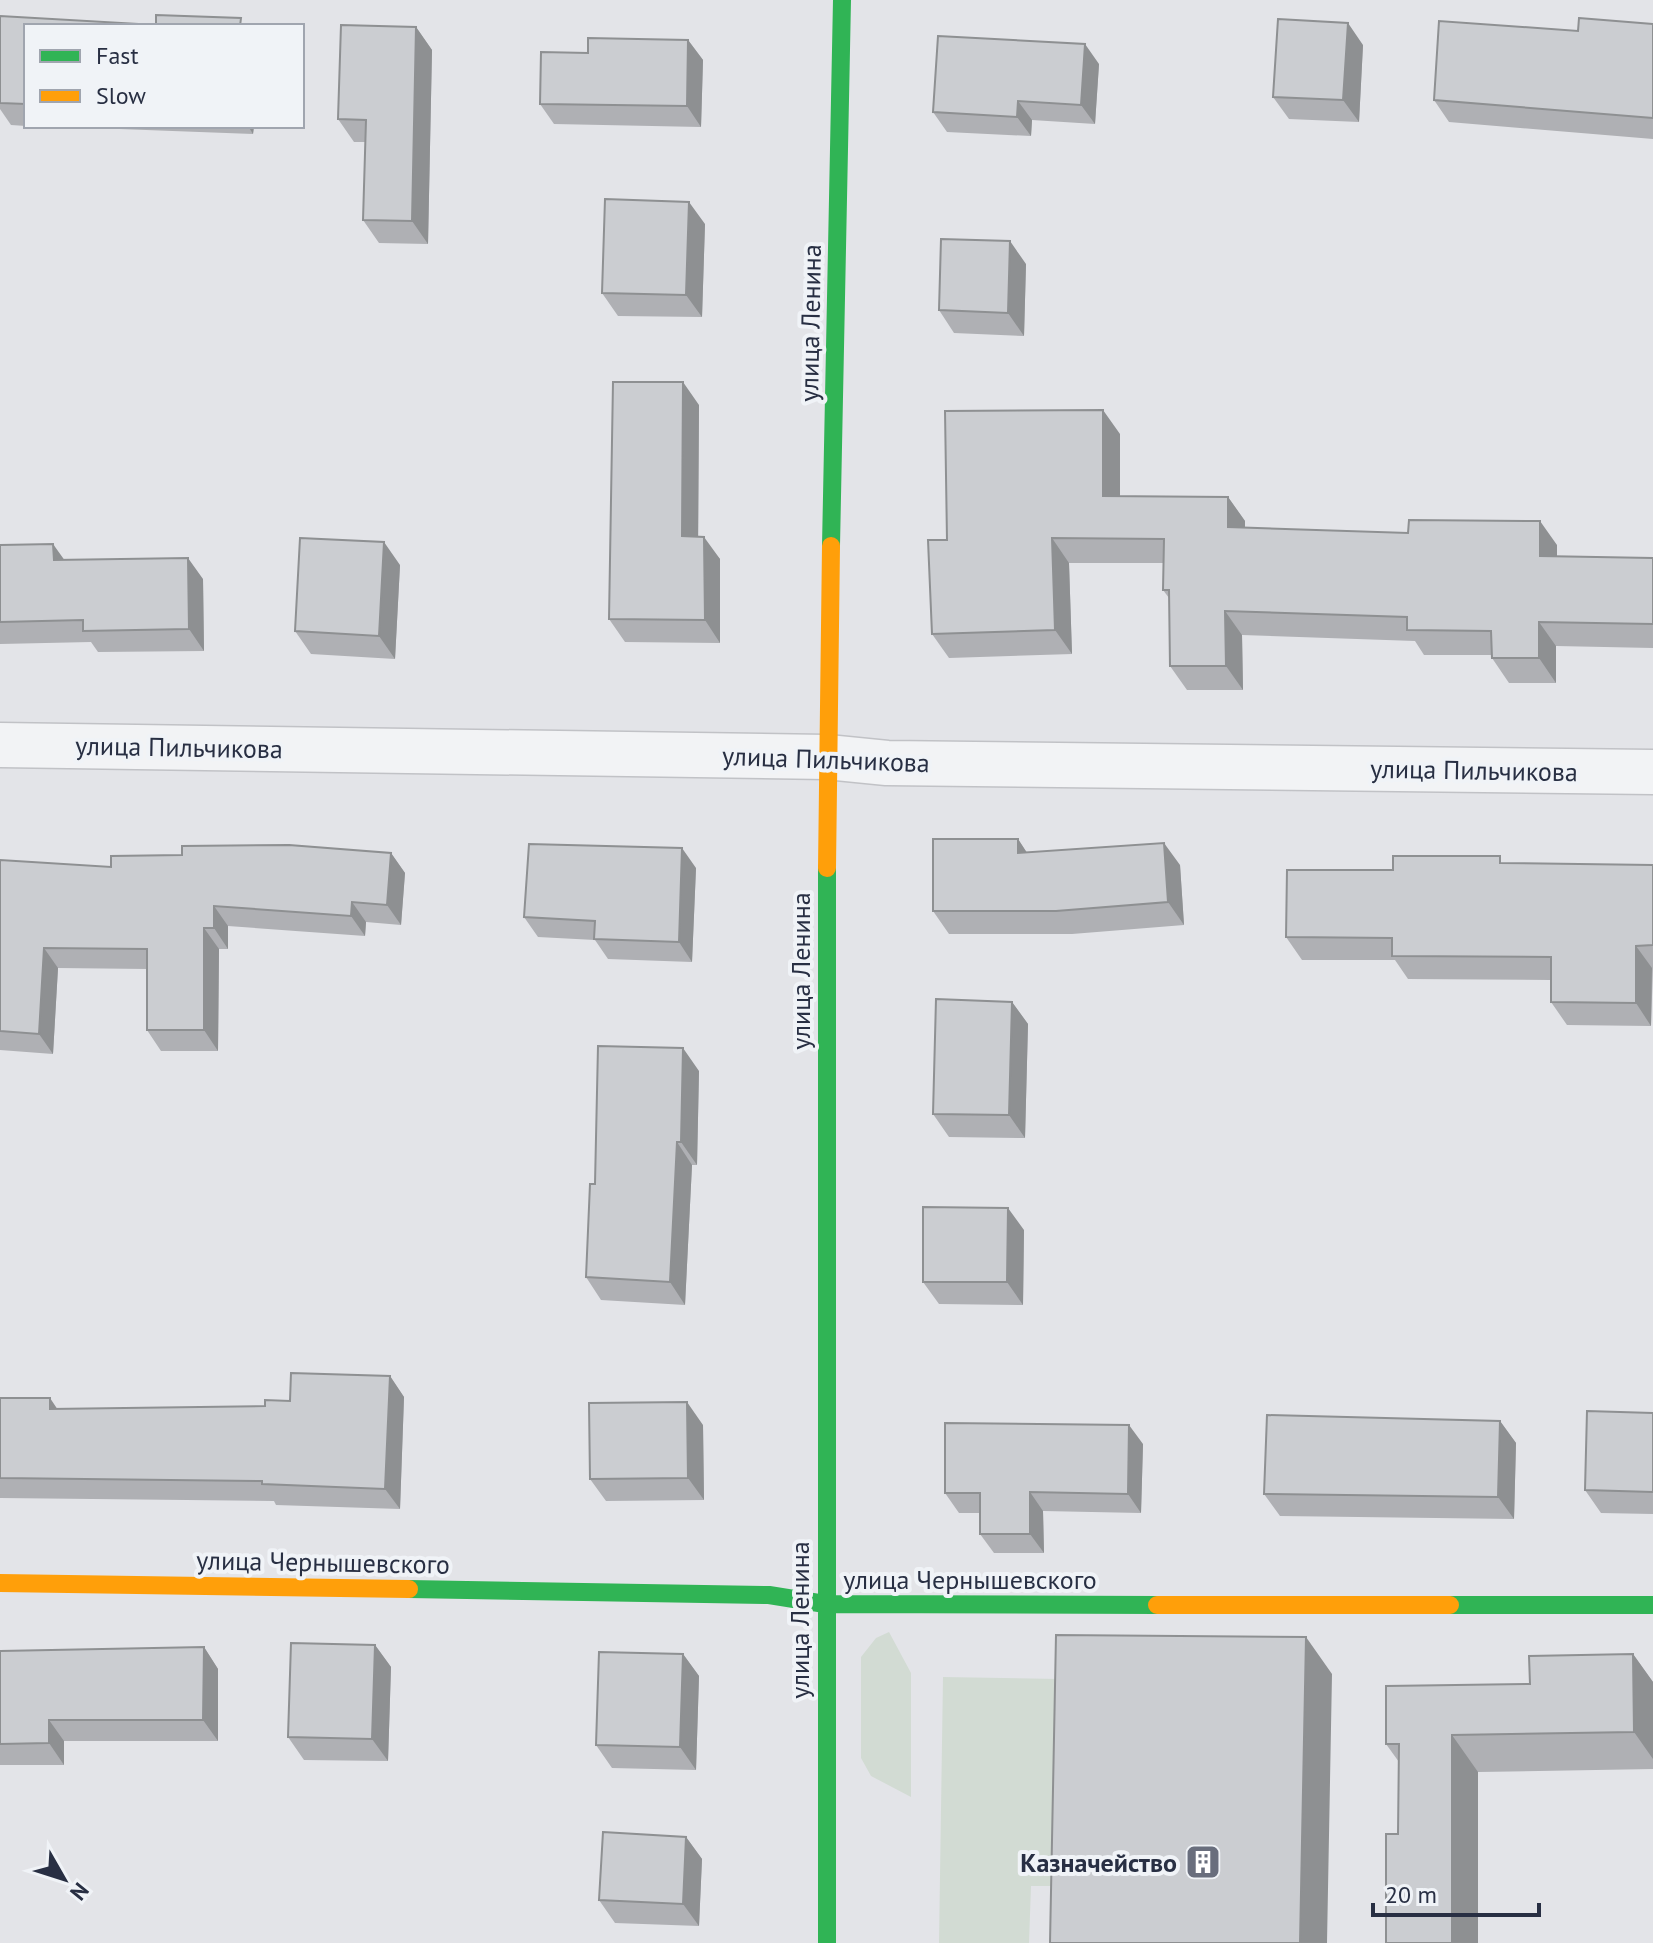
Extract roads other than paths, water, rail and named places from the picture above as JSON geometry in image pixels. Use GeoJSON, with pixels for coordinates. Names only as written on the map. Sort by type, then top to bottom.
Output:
{"type":"FeatureCollection","features":[{"type":"Feature","properties":{"kind":"main road","name":"улица Ленина"},"geometry":{"type":"LineString","coordinates":[[827,1943],[827,757],[842,0]]}},
{"type":"Feature","properties":{"kind":"main road","name":"улица Чернышевского"},"geometry":{"type":"LineString","coordinates":[[0,1583],[769,1595],[825,1604],[1653,1605]]}},
{"type":"Feature","properties":{"kind":"street","name":"улица Пильчикова"},"geometry":{"type":"LineString","coordinates":[[0,745],[827,757],[887,763],[1653,772]]}},
{"type":"Feature","properties":{"kind":"place","name":"Казначейство"},"geometry":{"type":"Point","coordinates":[1203,1862]}}]}
